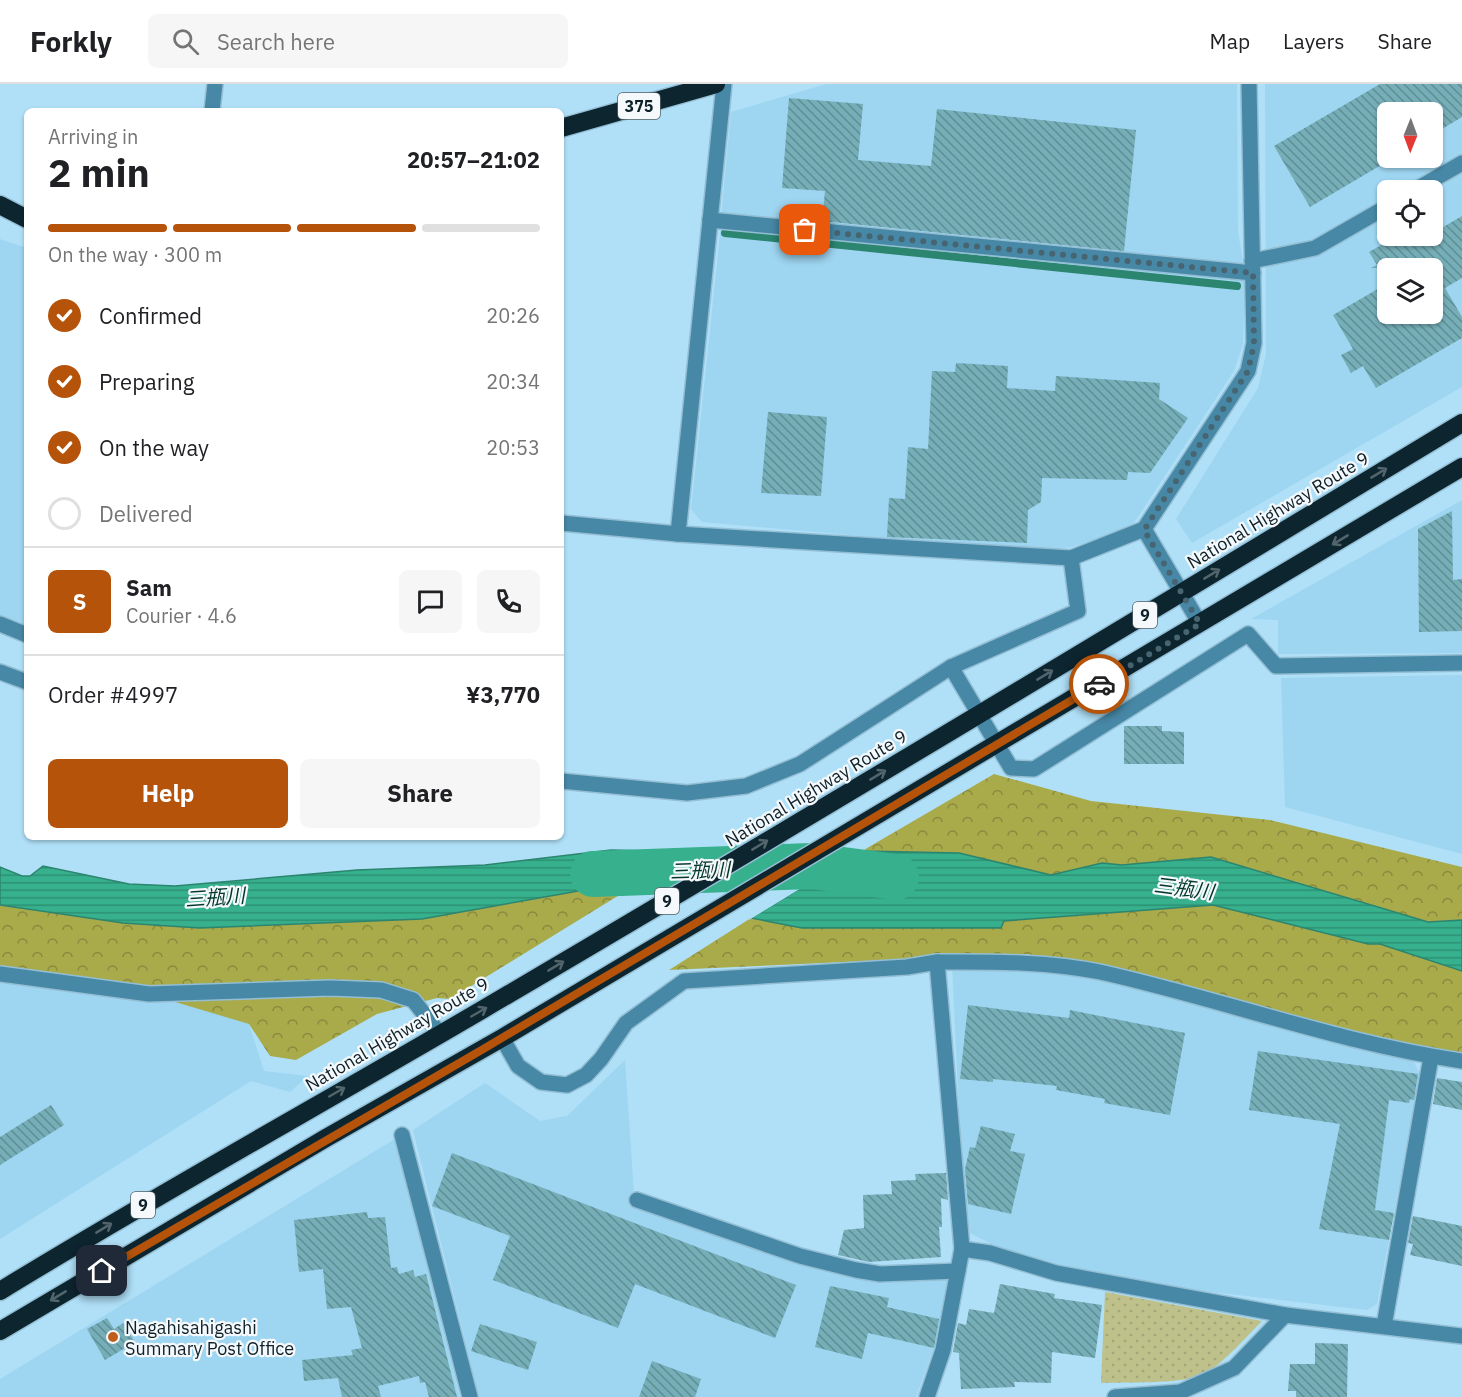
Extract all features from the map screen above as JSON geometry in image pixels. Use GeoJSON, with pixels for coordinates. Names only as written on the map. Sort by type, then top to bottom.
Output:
{"type":"FeatureCollection","features":[{"type":"Feature","properties":{"kind":"highway","name":"375"},"geometry":{"type":"LineString","coordinates":[[564,127],[716,84]]}},
{"type":"Feature","properties":{"kind":"highway"},"geometry":{"type":"LineString","coordinates":[[0,206],[24,218]]}},
{"type":"Feature","properties":{"kind":"highway","name":"National Highway Route 9"},"geometry":{"type":"LineString","coordinates":[[0,1291],[286,1120],[506,996],[980,715],[1462,423]]}},
{"type":"Feature","properties":{"kind":"highway","name":"9"},"geometry":{"type":"LineString","coordinates":[[0,1331],[326,1138],[502,1038],[1462,467]]}},
{"type":"Feature","properties":{"kind":"street"},"geometry":{"type":"LineString","coordinates":[[212,108],[215,84]]}},
{"type":"Feature","properties":{"kind":"street"},"geometry":{"type":"LineString","coordinates":[[678,534],[724,84]]}},
{"type":"Feature","properties":{"kind":"street"},"geometry":{"type":"LineString","coordinates":[[564,523],[678,534],[1071,558],[1144,530],[1248,371],[1254,344],[1249,84]]}},
{"type":"Feature","properties":{"kind":"street"},"geometry":{"type":"LineString","coordinates":[[1432,180],[1462,163]]}},
{"type":"Feature","properties":{"kind":"street"},"geometry":{"type":"LineString","coordinates":[[710,220],[1253,267],[1315,248],[1377,212]]}},
{"type":"Feature","properties":{"kind":"street"},"geometry":{"type":"LineString","coordinates":[[1144,530],[1200,624]]}},
{"type":"Feature","properties":{"kind":"street"},"geometry":{"type":"LineString","coordinates":[[564,781],[687,793],[746,786],[800,764],[951,667],[1078,611],[1071,558]]}},
{"type":"Feature","properties":{"kind":"street"},"geometry":{"type":"LineString","coordinates":[[0,624],[24,634]]}},
{"type":"Feature","properties":{"kind":"street"},"geometry":{"type":"LineString","coordinates":[[951,667],[1011,768],[1034,770],[1248,634],[1276,666],[1462,663]]}},
{"type":"Feature","properties":{"kind":"street"},"geometry":{"type":"LineString","coordinates":[[0,672],[24,681]]}},
{"type":"Feature","properties":{"kind":"street"},"geometry":{"type":"LineString","coordinates":[[927,1397],[943,1350],[962,1249],[937,962]]}},
{"type":"Feature","properties":{"kind":"street"},"geometry":{"type":"LineString","coordinates":[[502,1038],[518,1066],[541,1082],[567,1085],[586,1075],[601,1059],[626,1023],[684,981],[906,967],[937,962],[1023,962],[1098,972],[1347,1038],[1431,1057],[1462,1061]]}},
{"type":"Feature","properties":{"kind":"street"},"geometry":{"type":"LineString","coordinates":[[0,974],[149,994],[330,988],[381,990],[414,1000],[440,1034]]}},
{"type":"Feature","properties":{"kind":"street"},"geometry":{"type":"LineString","coordinates":[[1384,1326],[1431,1057]]}},
{"type":"Feature","properties":{"kind":"street"},"geometry":{"type":"LineString","coordinates":[[402,1135],[470,1397]]}},
{"type":"Feature","properties":{"kind":"street"},"geometry":{"type":"LineString","coordinates":[[637,1200],[800,1256],[855,1270],[880,1274],[958,1271]]}},
{"type":"Feature","properties":{"kind":"street"},"geometry":{"type":"LineString","coordinates":[[962,1249],[990,1253],[1056,1273],[1285,1315],[1462,1336]]}},
{"type":"Feature","properties":{"kind":"street"},"geometry":{"type":"LineString","coordinates":[[1115,1397],[1180,1392],[1234,1368],[1285,1315]]}},
{"type":"Feature","properties":{"kind":"shaded area"},"geometry":{"type":"Polygon","coordinates":[[[826,84],[1237,84],[1238,232],[1244,267],[721,217],[731,112],[826,84]]]}},
{"type":"Feature","properties":{"kind":"shaded area"},"geometry":{"type":"Polygon","coordinates":[[[1265,84],[1462,84],[1462,387],[1192,543],[1176,519],[1258,388],[1266,354],[1265,84]]]}},
{"type":"Feature","properties":{"kind":"shaded area"},"geometry":{"type":"Polygon","coordinates":[[[721,225],[1245,276],[1243,344],[1234,371],[1134,523],[1124,530],[1072,547],[1042,552],[702,522],[691,509],[721,225]]]}},
{"type":"Feature","properties":{"kind":"shaded area"},"geometry":{"type":"Polygon","coordinates":[[[0,239],[24,247],[24,626],[0,615],[0,239]]]}},
{"type":"Feature","properties":{"kind":"shaded area"},"geometry":{"type":"Polygon","coordinates":[[[1462,500],[1462,653],[1278,654],[1278,620],[1251,619],[1462,500]]]}},
{"type":"Feature","properties":{"kind":"shaded area"},"geometry":{"type":"Polygon","coordinates":[[[1462,675],[1462,854],[1285,807],[1281,678],[1462,675]]]}},
{"type":"Feature","properties":{"kind":"shaded area"},"geometry":{"type":"Polygon","coordinates":[[[952,965],[1012,967],[1092,976],[1412,1058],[1420,1074],[1377,1304],[1367,1310],[1142,1284],[1011,1254],[970,1233],[962,1173],[952,965]]]}},
{"type":"Feature","properties":{"kind":"shaded area"},"geometry":{"type":"Polygon","coordinates":[[[0,979],[283,998],[249,1024],[264,1071],[308,1076],[290,1092],[251,1081],[0,1239],[0,979]]]}},
{"type":"Feature","properties":{"kind":"shaded area"},"geometry":{"type":"Polygon","coordinates":[[[625,1060],[634,1194],[848,1266],[951,1267],[936,1342],[916,1397],[479,1397],[413,1130],[485,1083],[540,1121],[567,1116],[625,1060]]]}},
{"type":"Feature","properties":{"kind":"shaded area"},"geometry":{"type":"Polygon","coordinates":[[[395,1139],[460,1397],[0,1397],[0,1379],[395,1139]]]}},
{"type":"Feature","properties":{"kind":"shaded area"},"geometry":{"type":"Polygon","coordinates":[[[1105,1292],[1262,1321],[1224,1359],[1199,1376],[1165,1381],[1101,1383],[1105,1292]]]}},
{"type":"Feature","properties":{"kind":"green space"},"geometry":{"type":"Polygon","coordinates":[[[994,774],[1091,801],[1270,820],[1462,867],[1462,920],[1428,922],[1211,857],[1122,865],[1102,863],[1051,875],[959,853],[862,851],[994,774]]]}},
{"type":"Feature","properties":{"kind":"green space"},"geometry":{"type":"Polygon","coordinates":[[[612,885],[634,886],[450,999],[437,998],[377,1014],[296,1060],[270,1056],[249,1024],[115,984],[0,969],[0,905],[123,923],[200,928],[422,919],[612,885]]]}},
{"type":"Feature","properties":{"kind":"green space"},"geometry":{"type":"Polygon","coordinates":[[[1213,905],[1368,944],[1380,944],[1462,971],[1462,1055],[1325,1025],[1107,969],[1024,954],[669,970],[751,918],[802,928],[1001,928],[1003,921],[1213,905]]]}},
{"type":"Feature","properties":{"kind":"water"},"geometry":{"type":"Polygon","coordinates":[[[611,850],[689,852],[634,886],[612,885],[422,919],[200,928],[123,923],[0,905],[0,867],[22,876],[30,876],[43,866],[129,884],[175,886],[357,870],[485,865],[611,850]]]}},
{"type":"Feature","properties":{"kind":"water"},"geometry":{"type":"Polygon","coordinates":[[[862,851],[959,853],[1051,875],[1102,863],[1122,865],[1211,857],[1428,922],[1462,920],[1462,971],[1380,944],[1368,944],[1213,905],[1004,921],[1001,928],[802,928],[751,918],[862,851]]]}},
{"type":"Feature","properties":{"kind":"pier"},"geometry":{"type":"Polygon","coordinates":[[[867,848],[749,920],[750,916],[860,849],[867,848]]]}},
{"type":"Feature","properties":{"kind":"building"},"geometry":{"type":"Polygon","coordinates":[[[1380,84],[1462,84],[1462,117],[1443,128],[1443,102],[1377,102],[1377,167],[1310,207],[1274,146],[1380,84]]]}},
{"type":"Feature","properties":{"kind":"building"},"geometry":{"type":"Polygon","coordinates":[[[789,98],[863,104],[858,160],[931,166],[937,109],[1136,130],[1124,251],[822,221],[825,191],[782,188],[789,98]]]}},
{"type":"Feature","properties":{"kind":"building"},"geometry":{"type":"Polygon","coordinates":[[[1462,216],[1462,278],[1445,288],[1462,317],[1462,338],[1376,388],[1363,366],[1351,373],[1341,355],[1353,349],[1333,315],[1377,289],[1377,324],[1443,324],[1443,258],[1377,258],[1377,265],[1369,252],[1380,246],[1443,246],[1443,227],[1462,216]]]}},
{"type":"Feature","properties":{"kind":"building"},"geometry":{"type":"Polygon","coordinates":[[[956,363],[1008,366],[1007,388],[1055,391],[1056,376],[1160,383],[1159,399],[1188,418],[1150,473],[1128,472],[1127,480],[1042,478],[1041,502],[1028,510],[1027,543],[887,537],[889,498],[905,499],[908,447],[928,449],[932,371],[955,372],[956,363]]]}},
{"type":"Feature","properties":{"kind":"building"},"geometry":{"type":"Polygon","coordinates":[[[768,412],[827,417],[821,496],[761,493],[768,412]]]}},
{"type":"Feature","properties":{"kind":"building"},"geometry":{"type":"Polygon","coordinates":[[[1452,511],[1453,580],[1462,579],[1462,631],[1419,632],[1418,529],[1452,511]]]}},
{"type":"Feature","properties":{"kind":"building"},"geometry":{"type":"Polygon","coordinates":[[[1124,726],[1162,726],[1162,731],[1184,732],[1184,764],[1124,764],[1124,726]]]}},
{"type":"Feature","properties":{"kind":"building"},"geometry":{"type":"Polygon","coordinates":[[[968,1005],[1069,1018],[1070,1010],[1185,1033],[1170,1115],[1104,1103],[1105,1099],[1056,1090],[1057,1086],[993,1079],[993,1082],[960,1079],[968,1005]]]}},
{"type":"Feature","properties":{"kind":"building"},"geometry":{"type":"Polygon","coordinates":[[[1258,1051],[1418,1074],[1414,1100],[1410,1099],[1409,1103],[1389,1100],[1375,1210],[1394,1213],[1389,1240],[1319,1229],[1340,1124],[1249,1110],[1258,1051]]]}},
{"type":"Feature","properties":{"kind":"building"},"geometry":{"type":"Polygon","coordinates":[[[1437,1078],[1462,1082],[1462,1110],[1433,1104],[1437,1078]]]}},
{"type":"Feature","properties":{"kind":"building"},"geometry":{"type":"Polygon","coordinates":[[[51,1105],[64,1125],[0,1165],[0,1137],[51,1105]]]}},
{"type":"Feature","properties":{"kind":"building"},"geometry":{"type":"Polygon","coordinates":[[[981,1126],[1015,1134],[1010,1151],[1025,1154],[1011,1214],[968,1204],[965,1169],[970,1147],[975,1148],[981,1126]]]}},
{"type":"Feature","properties":{"kind":"building"},"geometry":{"type":"Polygon","coordinates":[[[452,1153],[796,1285],[775,1338],[635,1284],[618,1328],[493,1280],[510,1236],[432,1206],[452,1153]]]}},
{"type":"Feature","properties":{"kind":"building"},"geometry":{"type":"Polygon","coordinates":[[[946,1173],[948,1200],[941,1198],[942,1227],[939,1227],[941,1257],[869,1262],[838,1255],[844,1230],[864,1228],[863,1195],[892,1194],[891,1181],[916,1180],[915,1174],[946,1173]]]}},
{"type":"Feature","properties":{"kind":"building"},"geometry":{"type":"Polygon","coordinates":[[[367,1212],[368,1218],[385,1217],[391,1268],[397,1267],[399,1274],[413,1270],[415,1277],[426,1274],[457,1397],[429,1397],[425,1382],[420,1383],[419,1376],[378,1386],[381,1397],[342,1397],[338,1378],[304,1381],[302,1360],[353,1355],[351,1350],[362,1348],[351,1307],[327,1309],[323,1269],[299,1272],[294,1220],[367,1212]]]}},
{"type":"Feature","properties":{"kind":"building"},"geometry":{"type":"Polygon","coordinates":[[[1413,1216],[1462,1226],[1462,1266],[1410,1255],[1413,1244],[1408,1243],[1413,1216]]]}},
{"type":"Feature","properties":{"kind":"building"},"geometry":{"type":"Polygon","coordinates":[[[1000,1284],[1055,1294],[1054,1298],[1102,1305],[1095,1358],[1052,1352],[1051,1383],[1014,1382],[1015,1387],[961,1389],[959,1353],[953,1352],[958,1323],[966,1325],[969,1309],[994,1313],[1000,1284]]]}},
{"type":"Feature","properties":{"kind":"building"},"geometry":{"type":"Polygon","coordinates":[[[830,1286],[889,1298],[887,1307],[939,1319],[934,1348],[868,1333],[862,1359],[815,1347],[830,1286]]]}},
{"type":"Feature","properties":{"kind":"building"},"geometry":{"type":"Polygon","coordinates":[[[107,1318],[114,1329],[123,1323],[135,1342],[105,1360],[87,1329],[107,1318]]]}},
{"type":"Feature","properties":{"kind":"building"},"geometry":{"type":"Polygon","coordinates":[[[480,1324],[537,1342],[528,1370],[471,1351],[480,1324]]]}},
{"type":"Feature","properties":{"kind":"building"},"geometry":{"type":"Polygon","coordinates":[[[1315,1343],[1348,1344],[1347,1397],[1296,1397],[1296,1391],[1288,1391],[1290,1364],[1315,1364],[1315,1343]]]}},
{"type":"Feature","properties":{"kind":"building"},"geometry":{"type":"Polygon","coordinates":[[[652,1361],[701,1379],[695,1397],[639,1397],[652,1361]]]}},
{"type":"Feature","properties":{"kind":"waterway"},"geometry":{"type":"LineString","coordinates":[[725,233],[1237,286]]}},
{"type":"Feature","properties":{"kind":"waterway","name":"三瓶川"},"geometry":{"type":"LineString","coordinates":[[593,874],[812,866],[896,877]]}},
{"type":"Feature","properties":{"kind":"way so far"},"geometry":{"type":"LineString","coordinates":[[805,230],[1253,273],[1254,344],[1248,371],[1144,530],[1200,624],[1099,684]]}},
{"type":"Feature","properties":{"kind":"place","name":"Nagahisahigashi Summary Post Office"},"geometry":{"type":"Point","coordinates":[113,1337]}},
{"type":"Feature","properties":{"kind":"route"},"geometry":{"type":"LineString","coordinates":[[102,1271],[326,1138],[485,1048],[1099,684]]}}]}
